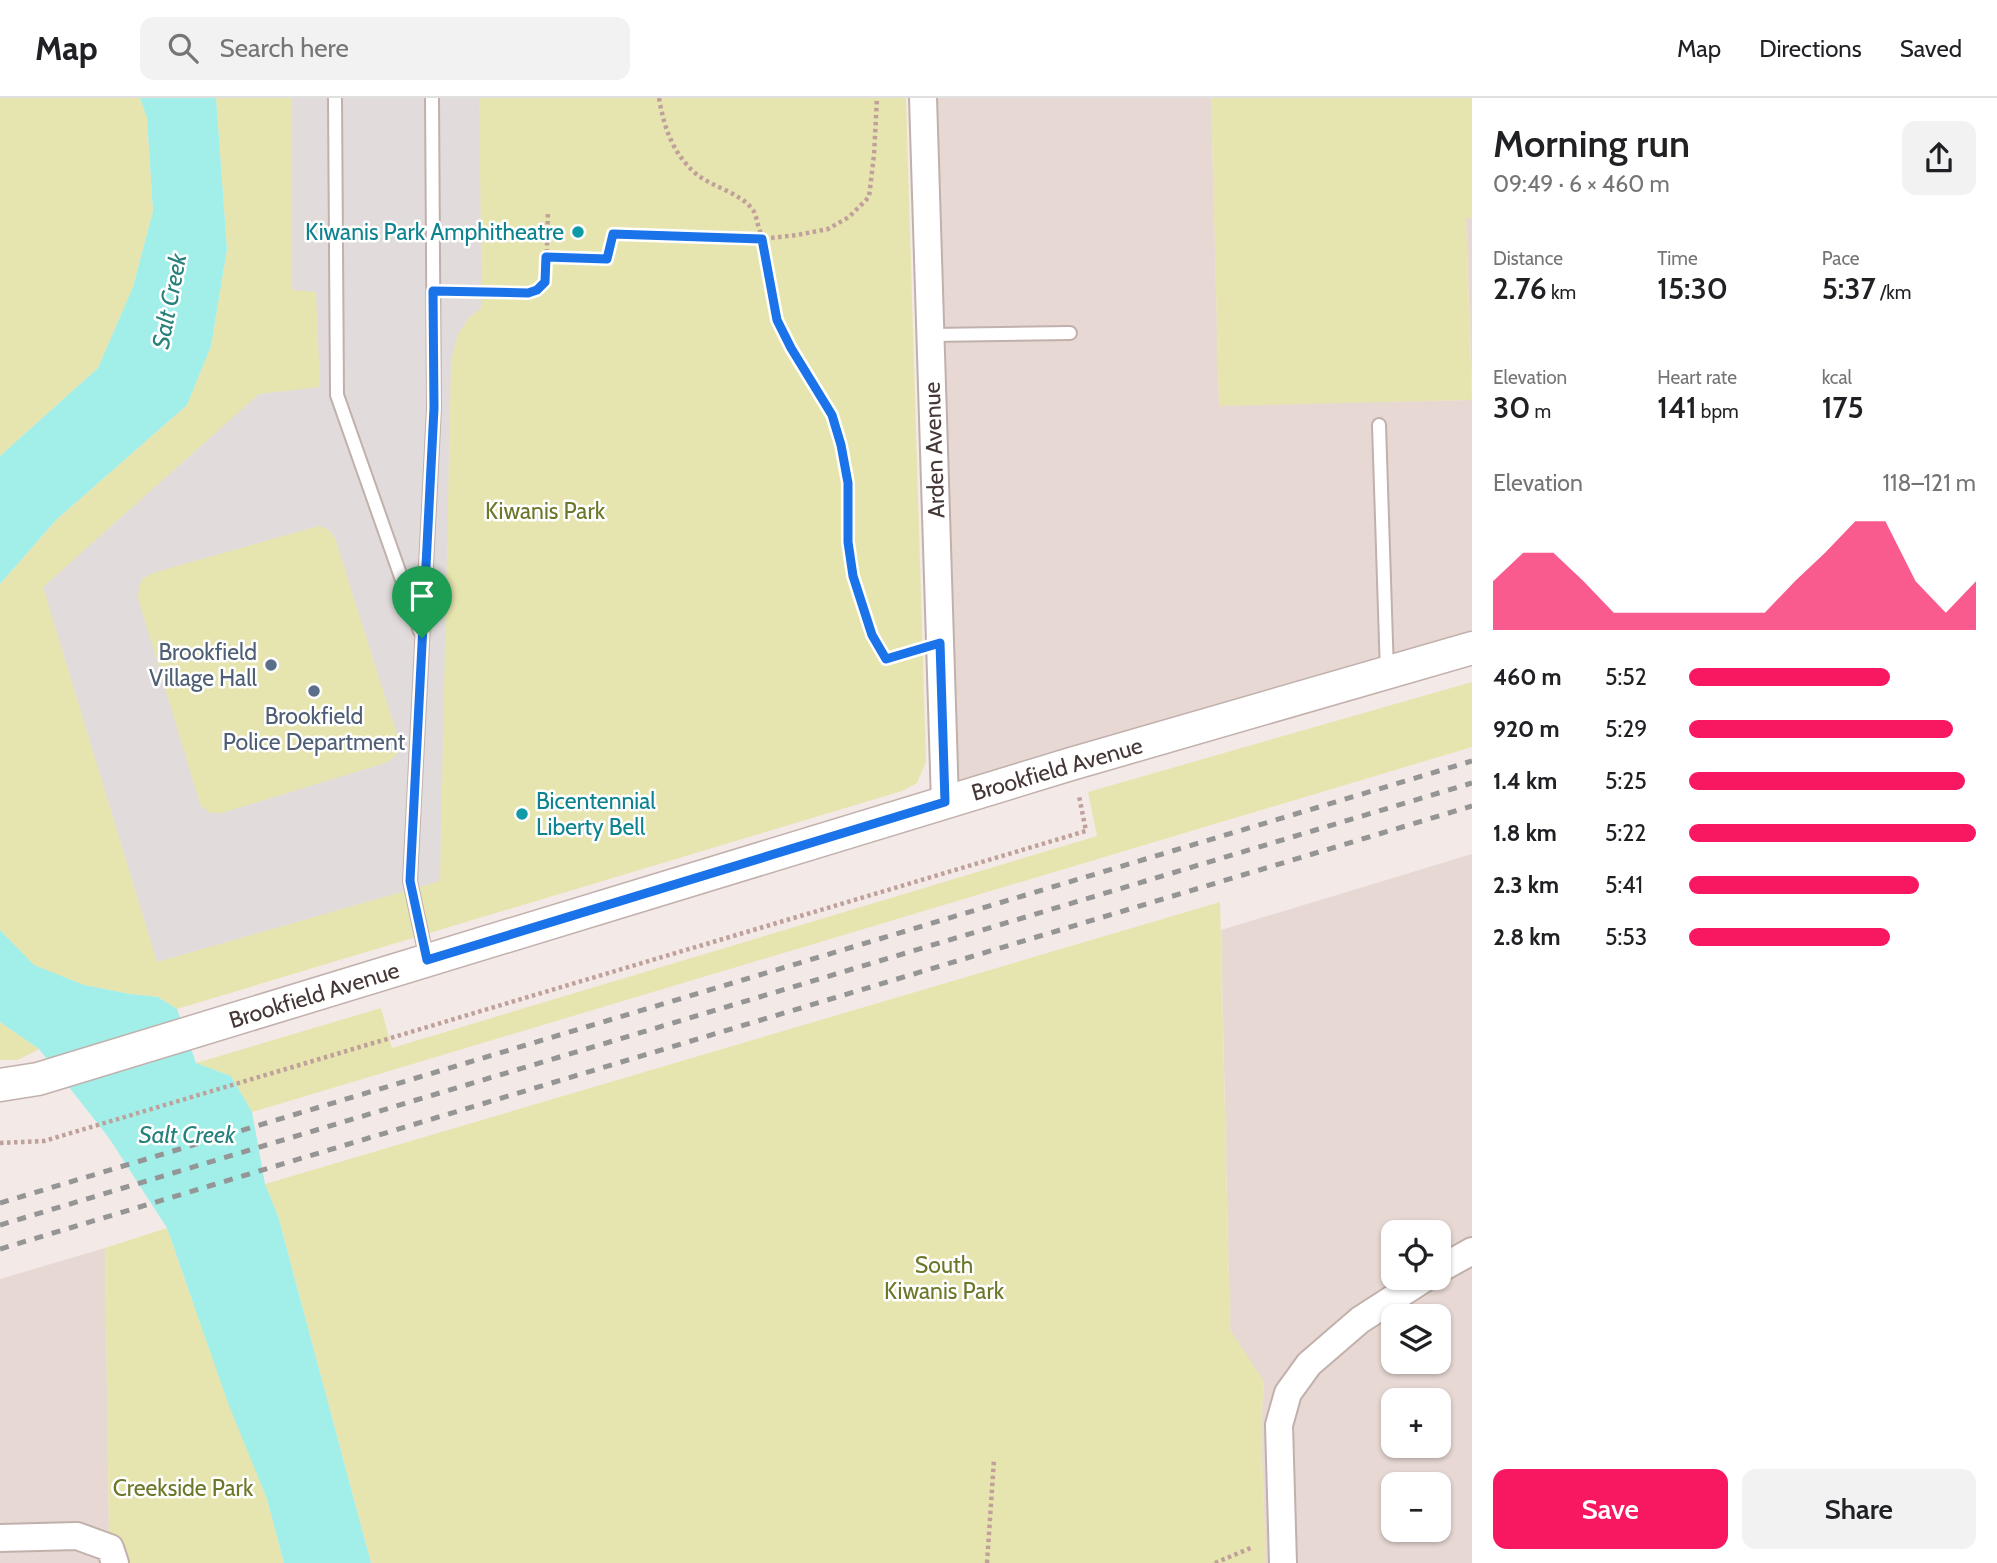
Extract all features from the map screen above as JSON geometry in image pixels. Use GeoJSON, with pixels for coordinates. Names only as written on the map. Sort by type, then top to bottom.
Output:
{"type":"FeatureCollection","features":[{"type":"Feature","properties":{"kind":"street","name":"Arden Avenue"},"geometry":{"type":"LineString","coordinates":[[923,98],[945,802]]}},
{"type":"Feature","properties":{"kind":"street","name":"Brookfield Avenue"},"geometry":{"type":"LineString","coordinates":[[0,1084],[38,1079],[1071,764],[1472,648]]}},
{"type":"Feature","properties":{"kind":"street"},"geometry":{"type":"LineString","coordinates":[[1451,1263],[1472,1251]]}},
{"type":"Feature","properties":{"kind":"street"},"geometry":{"type":"LineString","coordinates":[[1283,1563],[1279,1425],[1287,1393],[1309,1364],[1360,1320],[1406,1290]]}},
{"type":"Feature","properties":{"kind":"street"},"geometry":{"type":"LineString","coordinates":[[0,1538],[77,1536],[113,1556]]}},
{"type":"Feature","properties":{"kind":"lane"},"geometry":{"type":"LineString","coordinates":[[335,98],[337,395],[422,638]]}},
{"type":"Feature","properties":{"kind":"lane"},"geometry":{"type":"LineString","coordinates":[[427,960],[410,881],[434,408],[432,98]]}},
{"type":"Feature","properties":{"kind":"lane"},"geometry":{"type":"LineString","coordinates":[[931,335],[1070,333]]}},
{"type":"Feature","properties":{"kind":"lane"},"geometry":{"type":"LineString","coordinates":[[1379,425],[1387,673]]}},
{"type":"Feature","properties":{"kind":"path"},"geometry":{"type":"LineString","coordinates":[[659,98],[664,128],[680,155],[696,174],[735,196],[753,210],[762,239],[777,320],[832,415],[841,445],[848,483],[848,542],[853,576],[872,635],[886,659],[940,643]]}},
{"type":"Feature","properties":{"kind":"path"},"geometry":{"type":"LineString","coordinates":[[546,257],[607,259],[613,234],[762,239],[828,229],[849,217],[869,197],[877,98]]}},
{"type":"Feature","properties":{"kind":"path"},"geometry":{"type":"LineString","coordinates":[[433,291],[528,293],[537,290],[545,282],[548,211]]}},
{"type":"Feature","properties":{"kind":"path"},"geometry":{"type":"LineString","coordinates":[[0,1143],[44,1141],[1086,831],[1071,764]]}},
{"type":"Feature","properties":{"kind":"path"},"geometry":{"type":"LineString","coordinates":[[987,1563],[994,1460]]}},
{"type":"Feature","properties":{"kind":"path"},"geometry":{"type":"LineString","coordinates":[[1215,1563],[1282,1534]]}},
{"type":"Feature","properties":{"kind":"shaded area"},"geometry":{"type":"Polygon","coordinates":[[[292,98],[479,98],[482,307],[469,318],[458,334],[451,361],[440,881],[157,962],[43,587],[259,394],[320,387],[316,292],[292,290],[292,98]],[[319,526],[156,572],[143,578],[139,587],[138,598],[197,794],[201,806],[210,813],[222,813],[385,763],[396,756],[398,738],[335,538],[329,530],[319,526]]]}},
{"type":"Feature","properties":{"kind":"shaded area"},"geometry":{"type":"Polygon","coordinates":[[[937,98],[1211,98],[1219,405],[1472,400],[1472,631],[956,785],[937,98]]]}},
{"type":"Feature","properties":{"kind":"shaded area"},"geometry":{"type":"Polygon","coordinates":[[[1466,218],[1472,218],[1472,390],[1466,218]]]}},
{"type":"Feature","properties":{"kind":"shaded area"},"geometry":{"type":"Polygon","coordinates":[[[1472,854],[1472,1563],[1266,1563],[1261,1425],[1264,1383],[1230,1330],[1221,930],[1472,854]]]}},
{"type":"Feature","properties":{"kind":"shaded area"},"geometry":{"type":"Polygon","coordinates":[[[105,1248],[109,1533],[127,1563],[0,1563],[0,1279],[105,1248]]]}},
{"type":"Feature","properties":{"kind":"green space"},"geometry":{"type":"Polygon","coordinates":[[[0,98],[140,98],[147,118],[153,211],[133,287],[98,368],[0,456],[0,98]]]}},
{"type":"Feature","properties":{"kind":"green space","name":"Kiwanis Park"},"geometry":{"type":"Polygon","coordinates":[[[216,98],[906,98],[926,762],[917,783],[902,791],[177,1009],[158,997],[84,985],[33,965],[0,930],[0,584],[56,520],[187,405],[211,346],[227,249],[216,98]]]}},
{"type":"Feature","properties":{"kind":"green space"},"geometry":{"type":"Polygon","coordinates":[[[1211,98],[1472,98],[1472,218],[1466,218],[1472,400],[1219,406],[1211,98]]]}},
{"type":"Feature","properties":{"kind":"green space"},"geometry":{"type":"Polygon","coordinates":[[[1472,682],[1472,747],[252,1112],[231,1076],[196,1063],[381,1008],[392,1048],[1097,836],[1088,792],[1472,682]]]}},
{"type":"Feature","properties":{"kind":"green space","name":"South Kiwanis Park"},"geometry":{"type":"Polygon","coordinates":[[[1220,902],[1230,1330],[1264,1382],[1261,1425],[1266,1563],[371,1563],[278,1216],[265,1184],[1220,902]]]}},
{"type":"Feature","properties":{"kind":"green space"},"geometry":{"type":"Polygon","coordinates":[[[0,1022],[39,1049],[18,1060],[0,1060],[0,1022]]]}},
{"type":"Feature","properties":{"kind":"green space","name":"Creekside Park"},"geometry":{"type":"Polygon","coordinates":[[[167,1228],[267,1499],[284,1563],[127,1563],[125,1555],[109,1533],[105,1248],[167,1228]]]}},
{"type":"Feature","properties":{"kind":"water","name":"Salt Creek"},"geometry":{"type":"Polygon","coordinates":[[[140,98],[216,98],[227,249],[211,346],[187,405],[56,520],[0,584],[0,456],[98,368],[133,287],[153,211],[147,118],[140,98]]]}},
{"type":"Feature","properties":{"kind":"water","name":"Salt Creek"},"geometry":{"type":"Polygon","coordinates":[[[0,930],[34,965],[84,985],[158,997],[177,1009],[196,1063],[231,1076],[252,1112],[265,1184],[278,1216],[371,1563],[284,1563],[267,1499],[228,1403],[167,1228],[109,1138],[39,1049],[0,1022],[0,930]]]}},
{"type":"Feature","properties":{"kind":"railway"},"geometry":{"type":"LineString","coordinates":[[0,1203],[1472,761]]}},
{"type":"Feature","properties":{"kind":"railway"},"geometry":{"type":"LineString","coordinates":[[0,1225],[1472,783]]}},
{"type":"Feature","properties":{"kind":"railway"},"geometry":{"type":"LineString","coordinates":[[0,1249],[1472,806]]}},
{"type":"Feature","properties":{"kind":"place","name":"Kiwanis Park Amphitheatre"},"geometry":{"type":"Point","coordinates":[578,232]}},
{"type":"Feature","properties":{"kind":"place","name":"Brookfield Village Hall"},"geometry":{"type":"Point","coordinates":[271,665]}},
{"type":"Feature","properties":{"kind":"place","name":"Brookfield Police Department"},"geometry":{"type":"Point","coordinates":[314,691]}},
{"type":"Feature","properties":{"kind":"place","name":"Bicentennial Liberty Bell"},"geometry":{"type":"Point","coordinates":[522,814]}},
{"type":"Feature","properties":{"kind":"route"},"geometry":{"type":"LineString","coordinates":[[613,234],[762,239],[777,320],[832,415],[841,445],[848,483],[848,542],[853,576],[872,635],[886,659],[940,643],[945,802],[427,960],[410,881],[422,638],[434,408],[433,291],[528,293],[537,290],[545,282],[546,257],[607,259],[613,234]]}}]}
